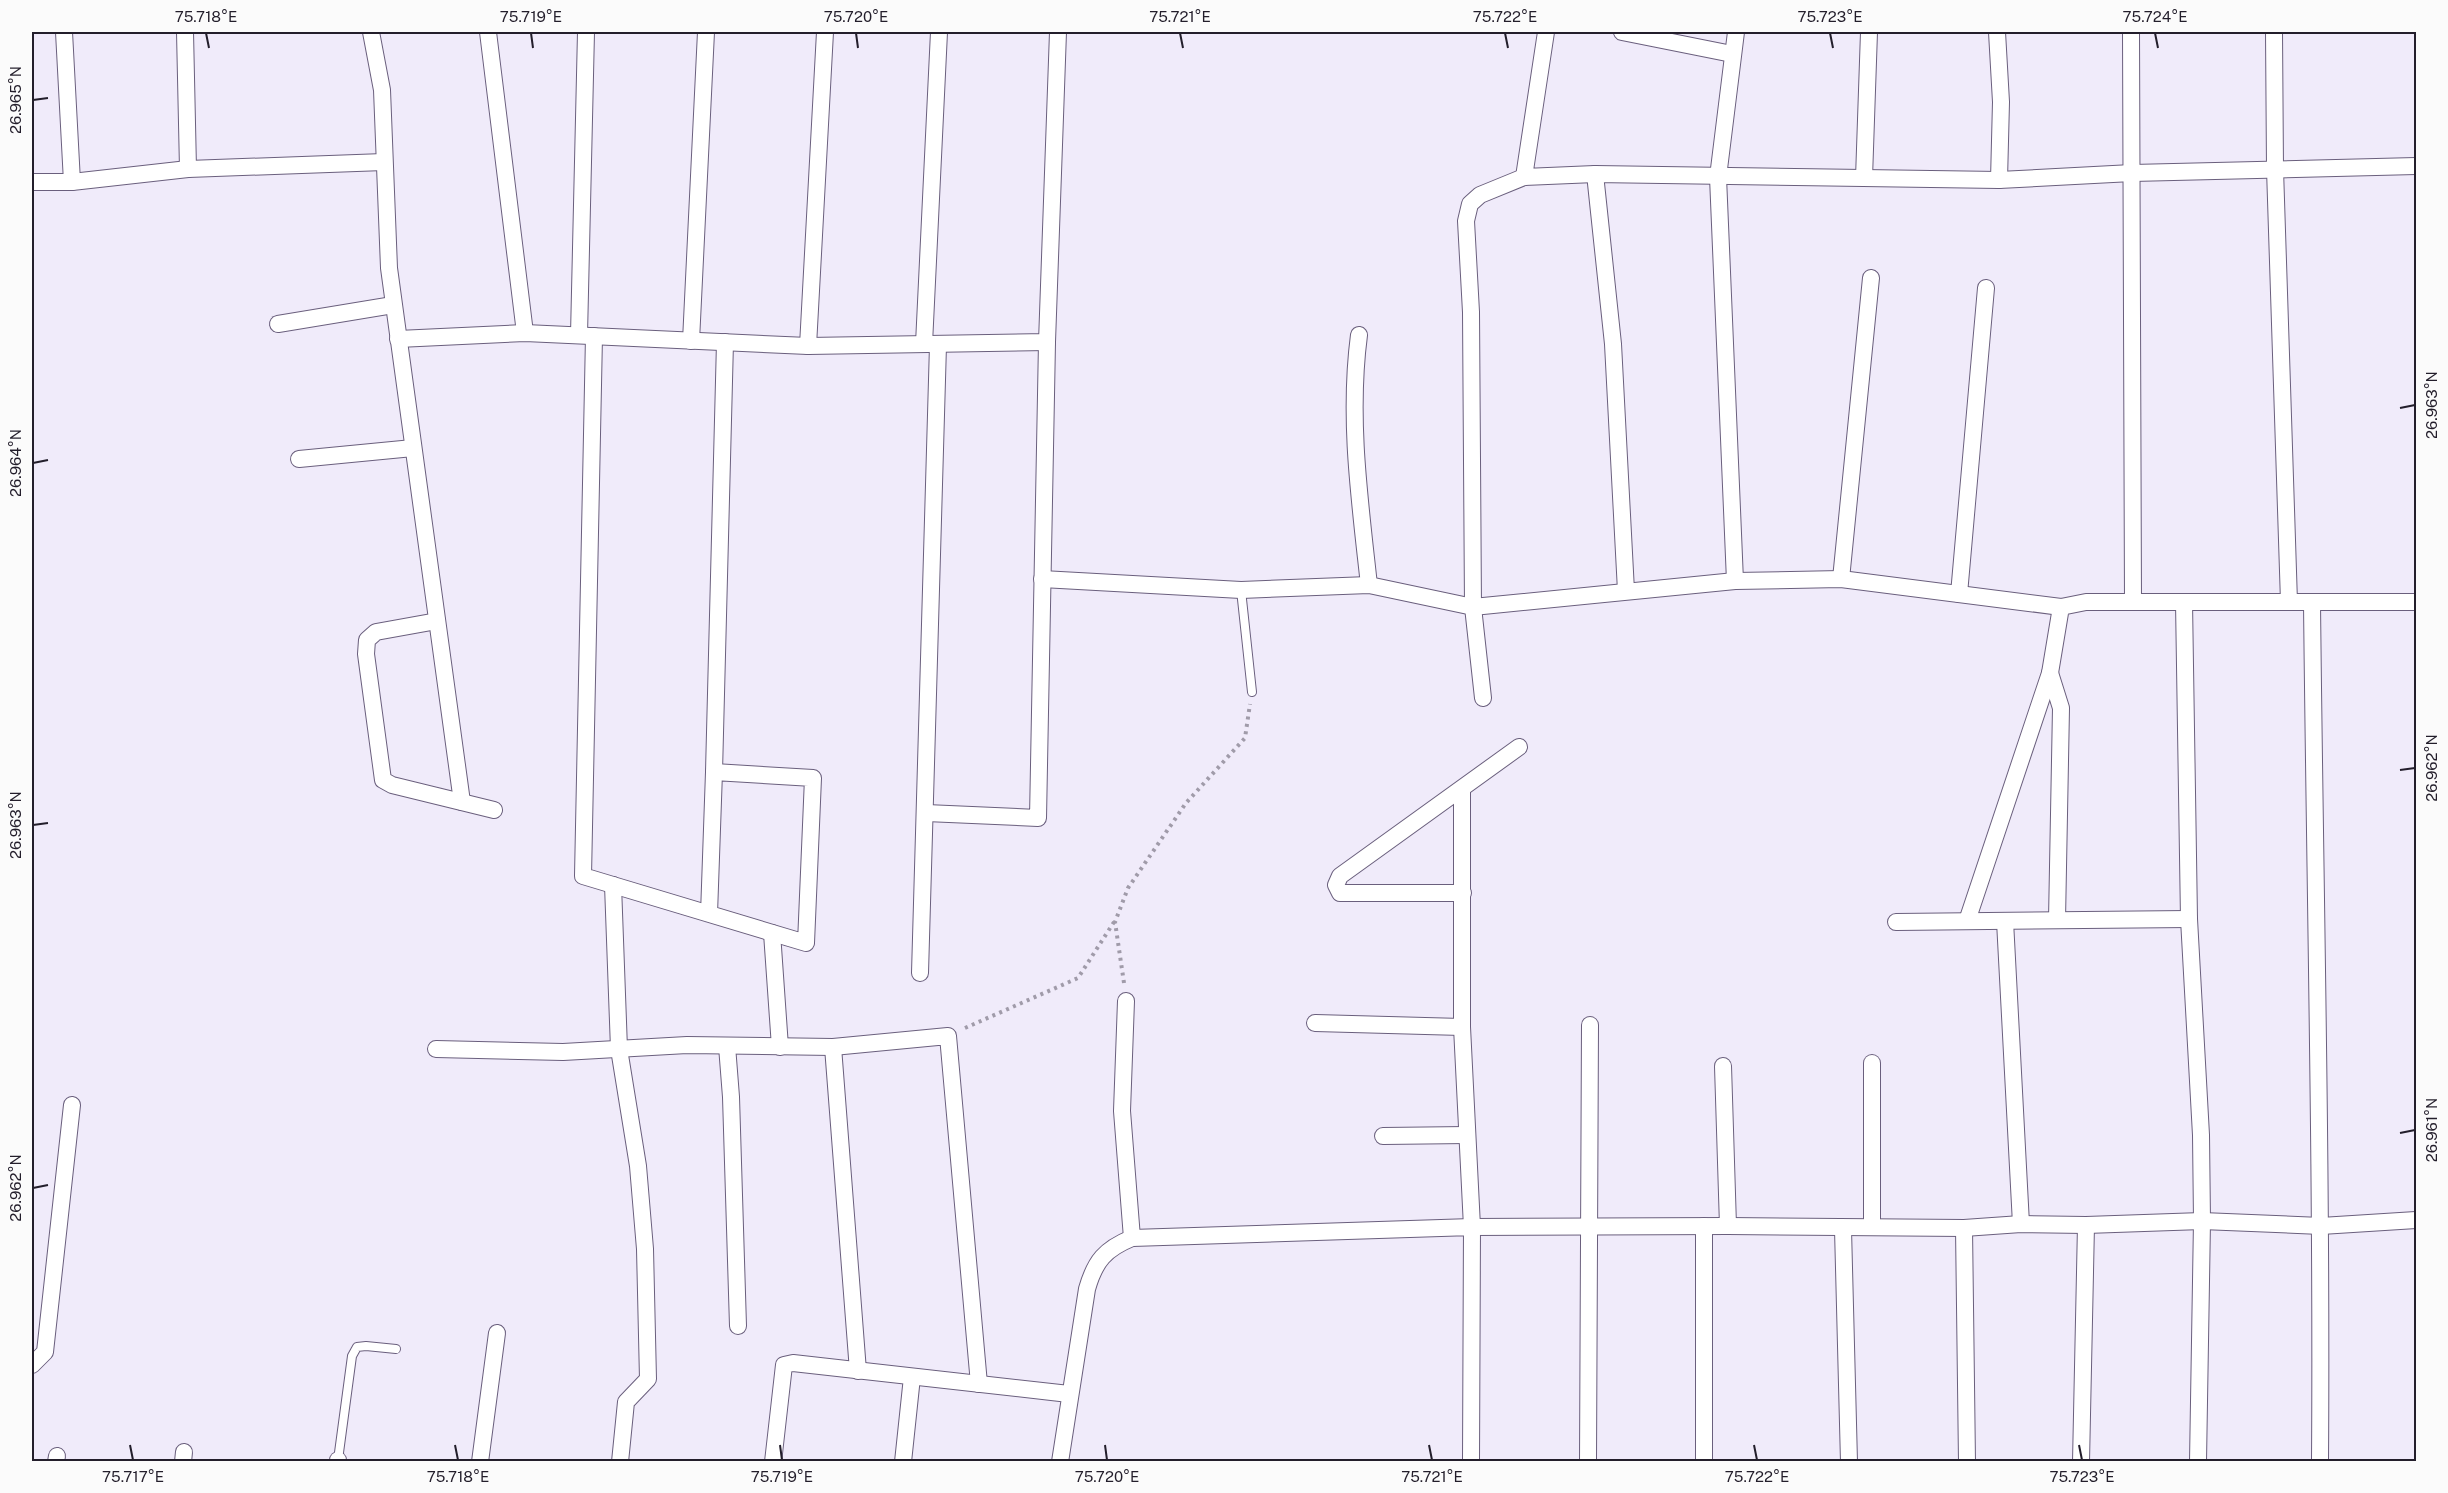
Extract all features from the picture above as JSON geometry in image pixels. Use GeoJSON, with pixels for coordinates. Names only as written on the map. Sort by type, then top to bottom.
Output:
{"type":"FeatureCollection","features":[{"type":"Feature","properties":{"kind":"street"},"geometry":{"type":"LineString","coordinates":[[63,32],[72,182]]}},
{"type":"Feature","properties":{"kind":"street"},"geometry":{"type":"LineString","coordinates":[[185,32],[188,169]]}},
{"type":"Feature","properties":{"kind":"street"},"geometry":{"type":"LineString","coordinates":[[371,32],[382,90],[389,268],[393,305],[462,802]]}},
{"type":"Feature","properties":{"kind":"street"},"geometry":{"type":"LineString","coordinates":[[488,32],[525,333]]}},
{"type":"Feature","properties":{"kind":"street"},"geometry":{"type":"LineString","coordinates":[[586,32],[583,876],[806,943],[813,778],[714,772]]}},
{"type":"Feature","properties":{"kind":"street"},"geometry":{"type":"LineString","coordinates":[[691,341],[706,32]]}},
{"type":"Feature","properties":{"kind":"street"},"geometry":{"type":"LineString","coordinates":[[808,346],[825,32]]}},
{"type":"Feature","properties":{"kind":"street"},"geometry":{"type":"LineString","coordinates":[[920,973],[926,813],[931,345],[939,32]]}},
{"type":"Feature","properties":{"kind":"street"},"geometry":{"type":"LineString","coordinates":[[926,813],[1038,818],[1047,342],[1058,32]]}},
{"type":"Feature","properties":{"kind":"street"},"geometry":{"type":"LineString","coordinates":[[1524,177],[1546,32]]}},
{"type":"Feature","properties":{"kind":"street"},"geometry":{"type":"LineString","coordinates":[[1622,32],[1732,54]]}},
{"type":"Feature","properties":{"kind":"street"},"geometry":{"type":"LineString","coordinates":[[1735,580],[1718,177],[1736,32]]}},
{"type":"Feature","properties":{"kind":"street"},"geometry":{"type":"LineString","coordinates":[[1864,178],[1869,32]]}},
{"type":"Feature","properties":{"kind":"street"},"geometry":{"type":"LineString","coordinates":[[1997,32],[2001,102],[1999,180]]}},
{"type":"Feature","properties":{"kind":"street"},"geometry":{"type":"LineString","coordinates":[[2131,32],[2133,602]]}},
{"type":"Feature","properties":{"kind":"street"},"geometry":{"type":"LineString","coordinates":[[2274,32],[2275,169],[2289,602]]}},
{"type":"Feature","properties":{"kind":"street"},"geometry":{"type":"LineString","coordinates":[[32,182],[72,182],[188,169],[384,162]]}},
{"type":"Feature","properties":{"kind":"street"},"geometry":{"type":"LineString","coordinates":[[1483,698],[1473,607],[1471,312],[1466,221],[1470,204],[1480,195],[1524,177],[1595,174],[1999,180],[2132,173],[2416,166]]}},
{"type":"Feature","properties":{"kind":"street"},"geometry":{"type":"LineString","coordinates":[[1595,174],[1613,344],[1626,591]]}},
{"type":"Feature","properties":{"kind":"street"},"geometry":{"type":"LineString","coordinates":[[1841,579],[1871,278]]}},
{"type":"Feature","properties":{"kind":"street"},"geometry":{"type":"LineString","coordinates":[[1959,594],[1986,288]]}},
{"type":"Feature","properties":{"kind":"street"},"geometry":{"type":"LineString","coordinates":[[278,324],[393,305]]}},
{"type":"Feature","properties":{"kind":"street"},"geometry":{"type":"LineString","coordinates":[[398,339],[525,333],[808,346],[1047,342]]}},
{"type":"Feature","properties":{"kind":"street"},"geometry":{"type":"LineString","coordinates":[[1359,336],[1353,412],[1369,585]]}},
{"type":"Feature","properties":{"kind":"street"},"geometry":{"type":"LineString","coordinates":[[709,914],[725,342]]}},
{"type":"Feature","properties":{"kind":"street"},"geometry":{"type":"LineString","coordinates":[[299,459],[413,448]]}},
{"type":"Feature","properties":{"kind":"street"},"geometry":{"type":"LineString","coordinates":[[1042,579],[1241,590],[1369,585],[1473,607],[1735,580],[1841,579],[2061,607],[2086,602],[2416,602]]}},
{"type":"Feature","properties":{"kind":"street"},"geometry":{"type":"LineString","coordinates":[[2184,602],[2189,918],[2201,1136],[2198,1461]]}},
{"type":"Feature","properties":{"kind":"street"},"geometry":{"type":"LineString","coordinates":[[2312,602],[2321,1226],[2320,1461]]}},
{"type":"Feature","properties":{"kind":"street"},"geometry":{"type":"LineString","coordinates":[[1967,921],[2050,673],[2061,607]]}},
{"type":"Feature","properties":{"kind":"street"},"geometry":{"type":"LineString","coordinates":[[437,621],[376,633],[367,640],[366,654],[383,780],[392,785],[494,810]]}},
{"type":"Feature","properties":{"kind":"street"},"geometry":{"type":"LineString","coordinates":[[2050,673],[2061,708],[2057,920]]}},
{"type":"Feature","properties":{"kind":"street"},"geometry":{"type":"LineString","coordinates":[[1463,893],[1341,893],[1335,885],[1340,876],[1519,747]]}},
{"type":"Feature","properties":{"kind":"street"},"geometry":{"type":"LineString","coordinates":[[1462,789],[1462,1027],[1472,1227],[1471,1461]]}},
{"type":"Feature","properties":{"kind":"street"},"geometry":{"type":"LineString","coordinates":[[613,885],[619,1049],[638,1166],[645,1249],[648,1379],[626,1402],[620,1461]]}},
{"type":"Feature","properties":{"kind":"street"},"geometry":{"type":"LineString","coordinates":[[1896,922],[2189,918]]}},
{"type":"Feature","properties":{"kind":"street"},"geometry":{"type":"LineString","coordinates":[[2005,921],[2021,1224]]}},
{"type":"Feature","properties":{"kind":"street"},"geometry":{"type":"LineString","coordinates":[[772,933],[780,1047]]}},
{"type":"Feature","properties":{"kind":"street"},"geometry":{"type":"LineString","coordinates":[[1126,1001],[1122,1111],[1132,1238]]}},
{"type":"Feature","properties":{"kind":"street"},"geometry":{"type":"LineString","coordinates":[[1315,1023],[1462,1027]]}},
{"type":"Feature","properties":{"kind":"street"},"geometry":{"type":"LineString","coordinates":[[1588,1461],[1591,1227],[1590,1025]]}},
{"type":"Feature","properties":{"kind":"street"},"geometry":{"type":"LineString","coordinates":[[436,1048],[563,1052],[687,1045],[833,1047],[948,1036],[980,1384]]}},
{"type":"Feature","properties":{"kind":"street"},"geometry":{"type":"LineString","coordinates":[[727,1046],[731,1097],[738,1326]]}},
{"type":"Feature","properties":{"kind":"street"},"geometry":{"type":"LineString","coordinates":[[833,1047],[858,1371]]}},
{"type":"Feature","properties":{"kind":"street"},"geometry":{"type":"LineString","coordinates":[[1872,1063],[1872,1227]]}},
{"type":"Feature","properties":{"kind":"street"},"geometry":{"type":"LineString","coordinates":[[1723,1066],[1728,1226]]}},
{"type":"Feature","properties":{"kind":"street"},"geometry":{"type":"LineString","coordinates":[[32,1365],[45,1352],[72,1105]]}},
{"type":"Feature","properties":{"kind":"street"},"geometry":{"type":"LineString","coordinates":[[1383,1137],[1467,1135]]}},
{"type":"Feature","properties":{"kind":"street"},"geometry":{"type":"LineString","coordinates":[[1060,1461],[1069,1394],[1093,1268],[1116,1245],[1132,1238],[1472,1227],[1728,1226],[1843,1229],[2202,1221],[2321,1226],[2416,1220]]}},
{"type":"Feature","properties":{"kind":"street"},"geometry":{"type":"LineString","coordinates":[[2081,1461],[2086,1225]]}},
{"type":"Feature","properties":{"kind":"street"},"geometry":{"type":"LineString","coordinates":[[1704,1226],[1704,1461]]}},
{"type":"Feature","properties":{"kind":"street"},"geometry":{"type":"LineString","coordinates":[[1964,1228],[1966,1461]]}},
{"type":"Feature","properties":{"kind":"street"},"geometry":{"type":"LineString","coordinates":[[1843,1229],[1849,1461]]}},
{"type":"Feature","properties":{"kind":"street"},"geometry":{"type":"LineString","coordinates":[[480,1461],[497,1333]]}},
{"type":"Feature","properties":{"kind":"street"},"geometry":{"type":"LineString","coordinates":[[773,1461],[784,1365],[793,1364],[1069,1394]]}},
{"type":"Feature","properties":{"kind":"street"},"geometry":{"type":"LineString","coordinates":[[903,1461],[912,1377]]}},
{"type":"Feature","properties":{"kind":"lane"},"geometry":{"type":"LineString","coordinates":[[1241,590],[1252,692]]}},
{"type":"Feature","properties":{"kind":"lane"},"geometry":{"type":"LineString","coordinates":[[338,1461],[352,1356],[357,1347],[396,1349]]}},
{"type":"Feature","properties":{"kind":"path"},"geometry":{"type":"LineString","coordinates":[[948,1036],[1078,978],[1115,922],[1128,888],[1186,803],[1245,738],[1252,692]]}},
{"type":"Feature","properties":{"kind":"path"},"geometry":{"type":"LineString","coordinates":[[1115,922],[1126,1001]]}}]}
